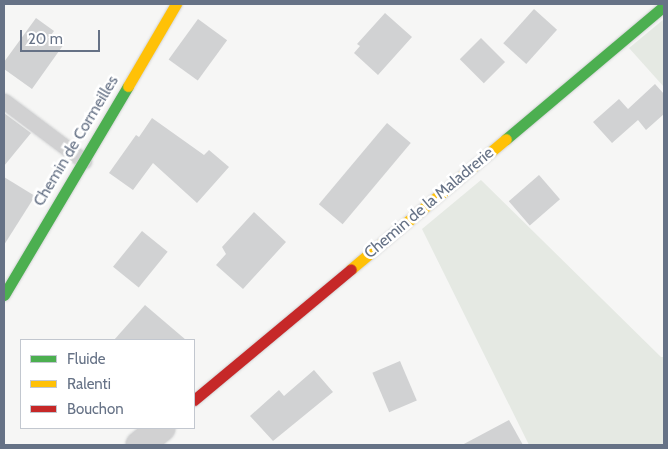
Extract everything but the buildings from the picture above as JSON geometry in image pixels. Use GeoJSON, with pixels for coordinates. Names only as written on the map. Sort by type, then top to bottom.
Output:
{"type":"FeatureCollection","features":[{"type":"Feature","properties":{"kind":"street","name":"Chemin de Cormeilles"},"geometry":{"type":"LineString","coordinates":[[4,295],[176,4]]}},
{"type":"Feature","properties":{"kind":"street","name":"Chemin de la Maladrerie"},"geometry":{"type":"LineString","coordinates":[[195,399],[664,6]]}},
{"type":"Feature","properties":{"kind":"street"},"geometry":{"type":"LineString","coordinates":[[140,445],[160,429]]}},
{"type":"Feature","properties":{"kind":"lane"},"geometry":{"type":"LineString","coordinates":[[4,101],[84,161]]}},
{"type":"Feature","properties":{"kind":"shaded area"},"geometry":{"type":"Polygon","coordinates":[[[664,19],[664,87],[629,48],[664,19]]]}},
{"type":"Feature","properties":{"kind":"shaded area"},"geometry":{"type":"Polygon","coordinates":[[[481,180],[661,357],[664,357],[664,445],[529,445],[422,229],[481,180]]]}},
{"type":"Feature","properties":{"kind":"traffic: fast"},"geometry":{"type":"LineString","coordinates":[[506,139],[664,6]]}},
{"type":"Feature","properties":{"kind":"traffic: fast"},"geometry":{"type":"LineString","coordinates":[[4,295],[128,86]]}},
{"type":"Feature","properties":{"kind":"traffic: slow"},"geometry":{"type":"LineString","coordinates":[[128,86],[176,4]]}},
{"type":"Feature","properties":{"kind":"traffic: slow"},"geometry":{"type":"LineString","coordinates":[[351,269],[506,139]]}},
{"type":"Feature","properties":{"kind":"traffic: jam"},"geometry":{"type":"LineString","coordinates":[[195,399],[351,269]]}}]}
